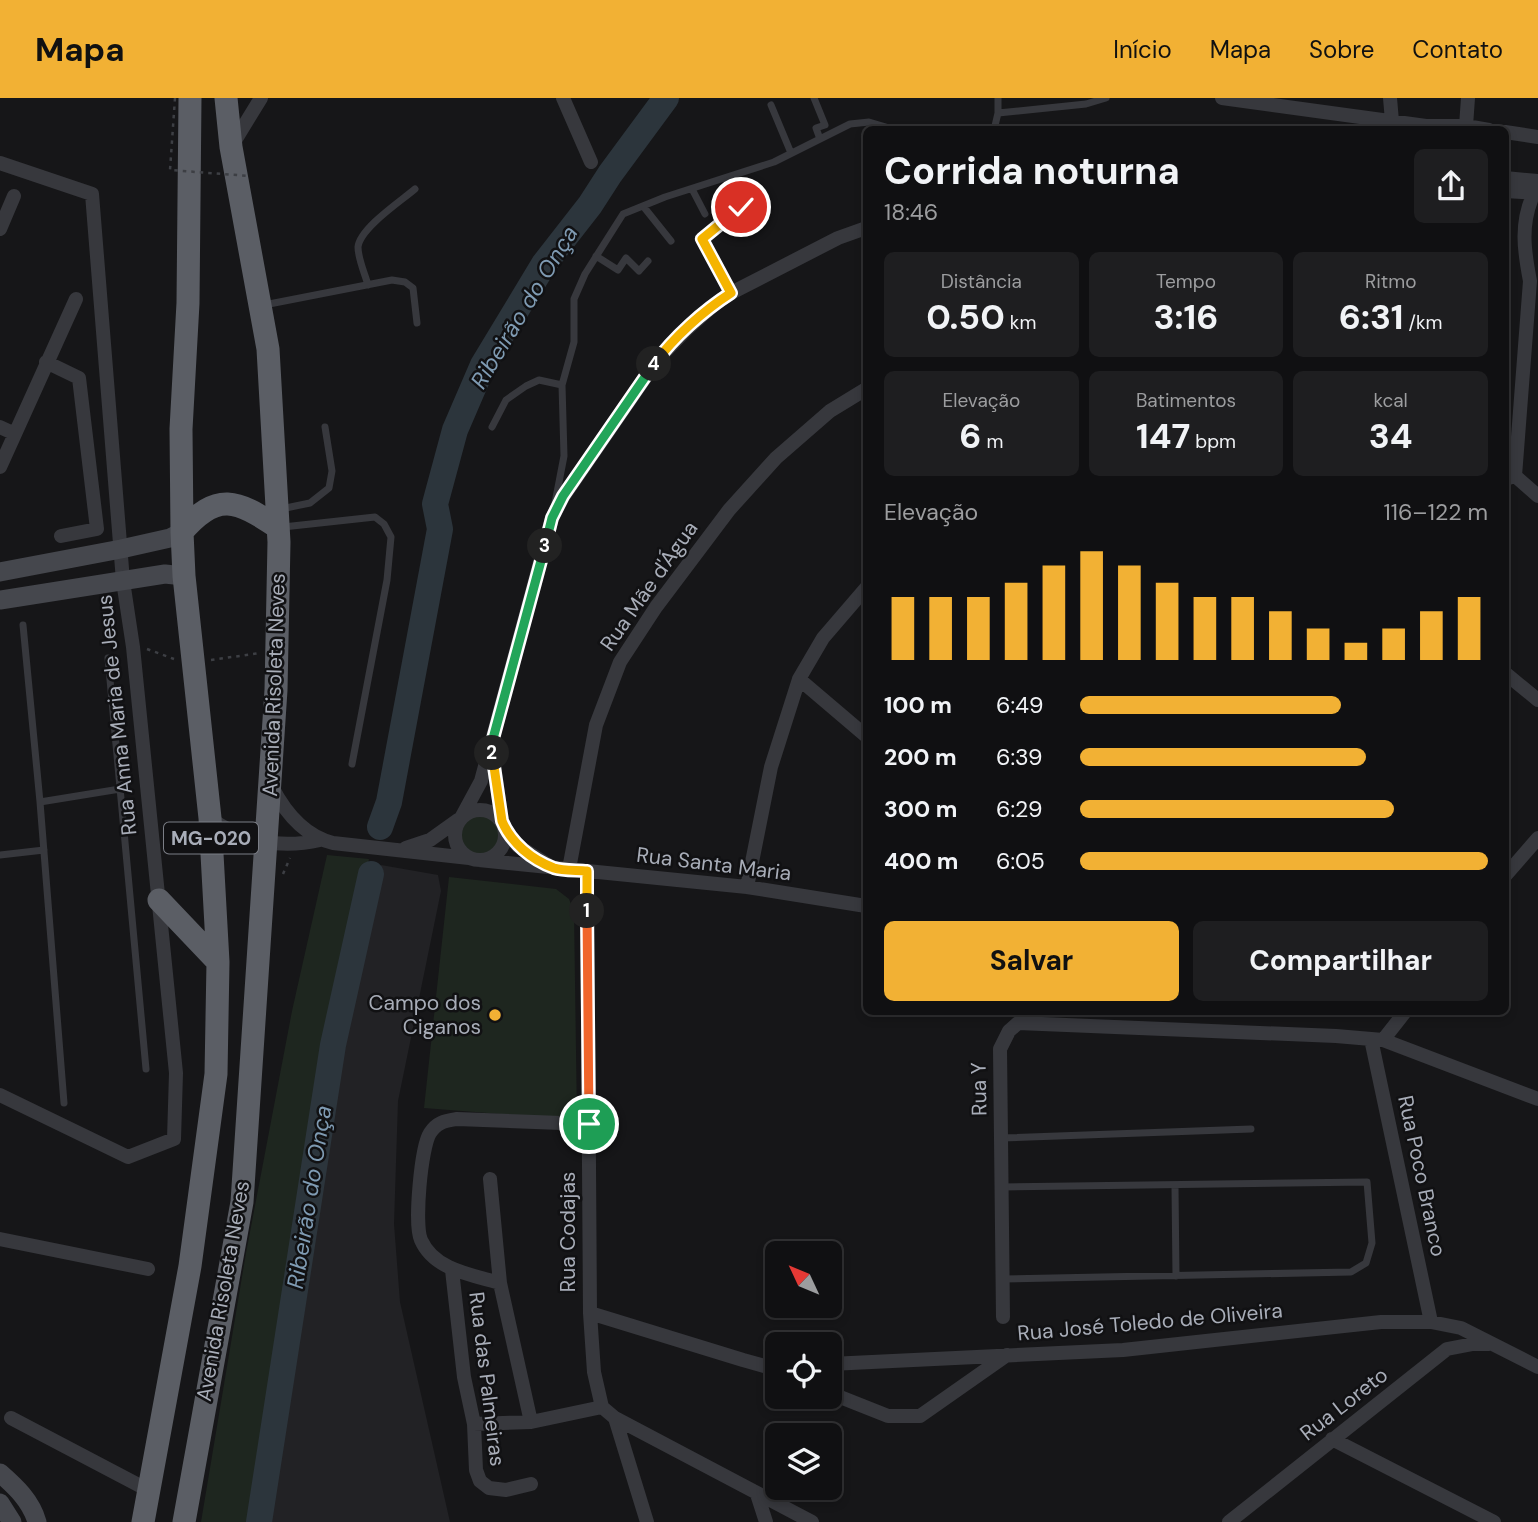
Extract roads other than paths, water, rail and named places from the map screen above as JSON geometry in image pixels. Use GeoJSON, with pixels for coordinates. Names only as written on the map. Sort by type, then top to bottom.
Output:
{"type":"FeatureCollection","features":[{"type":"Feature","properties":{"kind":"highway","name":"Avenida Risoleta Neves"},"geometry":{"type":"LineString","coordinates":[[143,1522],[190,1266],[216,1074],[218,962],[210,818],[184,576],[182,532],[181,429],[188,303],[190,98]]}},
{"type":"Feature","properties":{"kind":"highway","name":"Avenida Risoleta Neves"},"geometry":{"type":"LineString","coordinates":[[184,1522],[242,1202],[276,690],[279,542],[268,349],[226,107]]}},
{"type":"Feature","properties":{"kind":"highway"},"geometry":{"type":"LineString","coordinates":[[182,532],[200,513],[221,505],[236,504],[277,519]]}},
{"type":"Feature","properties":{"kind":"highway"},"geometry":{"type":"LineString","coordinates":[[159,900],[218,962]]}},
{"type":"Feature","properties":{"kind":"main road"},"geometry":{"type":"LineString","coordinates":[[0,572],[121,549],[170,538],[182,532]]}},
{"type":"Feature","properties":{"kind":"main road"},"geometry":{"type":"LineString","coordinates":[[0,600],[166,573],[184,576]]}},
{"type":"Feature","properties":{"kind":"main road"},"geometry":{"type":"LineString","coordinates":[[0,1473],[19,1490],[34,1512],[37,1522]]}},
{"type":"Feature","properties":{"kind":"main road"},"geometry":{"type":"LineString","coordinates":[[0,1503],[12,1522]]}},
{"type":"Feature","properties":{"kind":"street"},"geometry":{"type":"LineString","coordinates":[[226,107],[244,109],[261,98]]}},
{"type":"Feature","properties":{"kind":"street"},"geometry":{"type":"LineString","coordinates":[[231,147],[261,98]]}},
{"type":"Feature","properties":{"kind":"street"},"geometry":{"type":"LineString","coordinates":[[563,98],[591,162]]}},
{"type":"Feature","properties":{"kind":"street"},"geometry":{"type":"LineString","coordinates":[[1222,98],[1426,126],[1466,126],[1468,98]]}},
{"type":"Feature","properties":{"kind":"street"},"geometry":{"type":"LineString","coordinates":[[1390,98],[1392,121]]}},
{"type":"Feature","properties":{"kind":"street"},"geometry":{"type":"LineString","coordinates":[[1509,133],[1538,137]]}},
{"type":"Feature","properties":{"kind":"street","name":"Rua Anna Maria de Jesus"},"geometry":{"type":"LineString","coordinates":[[0,163],[92,194],[123,581],[133,647],[176,1073],[174,1139],[128,1157],[0,1095]]}},
{"type":"Feature","properties":{"kind":"street"},"geometry":{"type":"LineString","coordinates":[[1509,179],[1537,189]]}},
{"type":"Feature","properties":{"kind":"street"},"geometry":{"type":"LineString","coordinates":[[1509,192],[1537,189]]}},
{"type":"Feature","properties":{"kind":"street"},"geometry":{"type":"LineString","coordinates":[[1509,467],[1534,284],[1525,253],[1525,215],[1537,189]]}},
{"type":"Feature","properties":{"kind":"street"},"geometry":{"type":"LineString","coordinates":[[0,229],[13,196]]}},
{"type":"Feature","properties":{"kind":"street"},"geometry":{"type":"LineString","coordinates":[[491,746],[504,844],[494,856],[474,859],[458,848],[455,841],[456,826],[481,782],[552,518],[563,496],[659,359],[716,303],[838,238],[863,229]]}},
{"type":"Feature","properties":{"kind":"street"},"geometry":{"type":"LineString","coordinates":[[0,467],[7,430],[47,362],[76,299]]}},
{"type":"Feature","properties":{"kind":"street"},"geometry":{"type":"LineString","coordinates":[[47,362],[79,377],[97,529],[61,536]]}},
{"type":"Feature","properties":{"kind":"street","name":"Rua Mãe d'Água"},"geometry":{"type":"LineString","coordinates":[[562,869],[596,725],[620,662],[656,607],[729,510],[775,458],[830,411],[863,391]]}},
{"type":"Feature","properties":{"kind":"street"},"geometry":{"type":"LineString","coordinates":[[1509,475],[1538,496]]}},
{"type":"Feature","properties":{"kind":"street"},"geometry":{"type":"LineString","coordinates":[[747,887],[771,768],[799,679],[823,638],[863,591]]}},
{"type":"Feature","properties":{"kind":"street"},"geometry":{"type":"LineString","coordinates":[[1509,676],[1538,700]]}},
{"type":"Feature","properties":{"kind":"street"},"geometry":{"type":"LineString","coordinates":[[799,679],[863,733]]}},
{"type":"Feature","properties":{"kind":"street"},"geometry":{"type":"LineString","coordinates":[[270,784],[290,814],[327,841]]}},
{"type":"Feature","properties":{"kind":"street"},"geometry":{"type":"LineString","coordinates":[[461,818],[473,810],[481,809],[496,815],[503,825]]}},
{"type":"Feature","properties":{"kind":"street","name":"Rua Santa Maria"},"geometry":{"type":"LineString","coordinates":[[210,818],[237,834],[267,842],[303,844],[327,841],[562,869],[747,887],[863,905]]}},
{"type":"Feature","properties":{"kind":"street","name":"Rua Santa Maria"},"geometry":{"type":"LineString","coordinates":[[393,850],[430,840],[461,818]]}},
{"type":"Feature","properties":{"kind":"street","name":"Rua Santa Maria"},"geometry":{"type":"LineString","coordinates":[[503,825],[518,846],[562,869]]}},
{"type":"Feature","properties":{"kind":"street"},"geometry":{"type":"LineString","coordinates":[[1509,871],[1538,838]]}},
{"type":"Feature","properties":{"kind":"street","name":"Rua Codajas"},"geometry":{"type":"LineString","coordinates":[[587,871],[590,1313],[594,1372],[602,1407]]}},
{"type":"Feature","properties":{"kind":"street"},"geometry":{"type":"LineString","coordinates":[[1402,1015],[1377,1039],[1538,1099]]}},
{"type":"Feature","properties":{"kind":"street","name":"Rua Y"},"geometry":{"type":"LineString","coordinates":[[1003,1317],[1000,1049],[1009,1031],[1018,1023],[1377,1039]]}},
{"type":"Feature","properties":{"kind":"street","name":"Rua Poco Branco"},"geometry":{"type":"LineString","coordinates":[[1377,1039],[1431,1322]]}},
{"type":"Feature","properties":{"kind":"street"},"geometry":{"type":"LineString","coordinates":[[500,1283],[453,1270],[421,1240],[419,1224],[422,1157],[429,1134],[440,1122],[457,1119],[589,1124]]}},
{"type":"Feature","properties":{"kind":"street"},"geometry":{"type":"LineString","coordinates":[[490,1179],[500,1283],[531,1422]]}},
{"type":"Feature","properties":{"kind":"street"},"geometry":{"type":"LineString","coordinates":[[0,1239],[148,1269]]}},
{"type":"Feature","properties":{"kind":"street","name":"Rua das Palmeiras"},"geometry":{"type":"LineString","coordinates":[[453,1270],[464,1377],[474,1424],[476,1470],[480,1481],[489,1488],[506,1490],[531,1484]]}},
{"type":"Feature","properties":{"kind":"street"},"geometry":{"type":"LineString","coordinates":[[590,1313],[765,1365]]}},
{"type":"Feature","properties":{"kind":"street","name":"Rua José Toledo de Oliveira"},"geometry":{"type":"LineString","coordinates":[[842,1363],[1123,1350],[1381,1322],[1431,1322]]}},
{"type":"Feature","properties":{"kind":"street"},"geometry":{"type":"LineString","coordinates":[[1431,1322],[1461,1328],[1538,1367]]}},
{"type":"Feature","properties":{"kind":"street","name":"Rua Loreto"},"geometry":{"type":"LineString","coordinates":[[1229,1522],[1447,1349],[1473,1344],[1494,1344]]}},
{"type":"Feature","properties":{"kind":"street"},"geometry":{"type":"LineString","coordinates":[[842,1398],[888,1416],[920,1416],[1007,1355]]}},
{"type":"Feature","properties":{"kind":"street"},"geometry":{"type":"LineString","coordinates":[[474,1424],[531,1422],[602,1407],[615,1418],[812,1522]]}},
{"type":"Feature","properties":{"kind":"street"},"geometry":{"type":"LineString","coordinates":[[11,1418],[148,1490]]}},
{"type":"Feature","properties":{"kind":"street"},"geometry":{"type":"LineString","coordinates":[[615,1418],[648,1522]]}},
{"type":"Feature","properties":{"kind":"street"},"geometry":{"type":"LineString","coordinates":[[1332,1439],[1494,1522]]}},
{"type":"Feature","properties":{"kind":"street"},"geometry":{"type":"LineString","coordinates":[[757,1494],[766,1522]]}},
{"type":"Feature","properties":{"kind":"lane"},"geometry":{"type":"LineString","coordinates":[[814,98],[825,125],[816,128],[820,139]]}},
{"type":"Feature","properties":{"kind":"lane"},"geometry":{"type":"LineString","coordinates":[[995,126],[998,98]]}},
{"type":"Feature","properties":{"kind":"lane"},"geometry":{"type":"LineString","coordinates":[[998,113],[1106,98]]}},
{"type":"Feature","properties":{"kind":"lane"},"geometry":{"type":"LineString","coordinates":[[771,105],[791,153]]}},
{"type":"Feature","properties":{"kind":"lane"},"geometry":{"type":"LineString","coordinates":[[552,518],[564,456],[562,385],[575,342],[574,299],[585,274],[624,214],[774,162],[850,124],[869,122],[882,126]]}},
{"type":"Feature","properties":{"kind":"lane"},"geometry":{"type":"LineString","coordinates":[[734,176],[763,221]]}},
{"type":"Feature","properties":{"kind":"lane"},"geometry":{"type":"LineString","coordinates":[[368,285],[358,248],[361,239],[373,223],[415,189]]}},
{"type":"Feature","properties":{"kind":"lane"},"geometry":{"type":"LineString","coordinates":[[692,189],[705,214]]}},
{"type":"Feature","properties":{"kind":"lane"},"geometry":{"type":"LineString","coordinates":[[643,206],[671,241]]}},
{"type":"Feature","properties":{"kind":"lane"},"geometry":{"type":"LineString","coordinates":[[731,293],[702,239],[741,207]]}},
{"type":"Feature","properties":{"kind":"lane"},"geometry":{"type":"LineString","coordinates":[[596,256],[618,270],[626,258],[639,271],[648,261]]}},
{"type":"Feature","properties":{"kind":"lane"},"geometry":{"type":"LineString","coordinates":[[260,306],[392,280],[405,282],[413,288],[417,323]]}},
{"type":"Feature","properties":{"kind":"lane"},"geometry":{"type":"LineString","coordinates":[[492,427],[506,400],[526,386],[539,380],[562,385]]}},
{"type":"Feature","properties":{"kind":"lane"},"geometry":{"type":"LineString","coordinates":[[277,519],[310,503],[329,488],[332,471],[325,427]]}},
{"type":"Feature","properties":{"kind":"lane"},"geometry":{"type":"LineString","coordinates":[[277,519],[374,517],[384,524],[391,537],[387,580],[352,764]]}},
{"type":"Feature","properties":{"kind":"lane"},"geometry":{"type":"LineString","coordinates":[[23,625],[64,1103]]}},
{"type":"Feature","properties":{"kind":"lane"},"geometry":{"type":"LineString","coordinates":[[108,658],[146,1069]]}},
{"type":"Feature","properties":{"kind":"lane"},"geometry":{"type":"LineString","coordinates":[[40,802],[120,789]]}},
{"type":"Feature","properties":{"kind":"lane"},"geometry":{"type":"LineString","coordinates":[[0,855],[44,850]]}},
{"type":"Feature","properties":{"kind":"lane"},"geometry":{"type":"LineString","coordinates":[[1001,1138],[1251,1129]]}},
{"type":"Feature","properties":{"kind":"lane"},"geometry":{"type":"LineString","coordinates":[[1001,1187],[1367,1182],[1372,1243],[1366,1263],[1351,1272],[1002,1279]]}},
{"type":"Feature","properties":{"kind":"lane"},"geometry":{"type":"LineString","coordinates":[[1175,1186],[1176,1276]]}},
{"type":"Feature","properties":{"kind":"waterway","name":"Ribeirão do Onça"},"geometry":{"type":"LineString","coordinates":[[380,827],[389,802],[440,529],[435,504],[455,430],[483,365],[544,264],[590,205],[666,98]]}},
{"type":"Feature","properties":{"kind":"waterway","name":"Ribeirão do Onça"},"geometry":{"type":"LineString","coordinates":[[259,1522],[333,1045],[371,874]]}},
{"type":"Feature","properties":{"kind":"place","name":"Campo dos Ciganos"},"geometry":{"type":"Point","coordinates":[495,1015]}}]}
